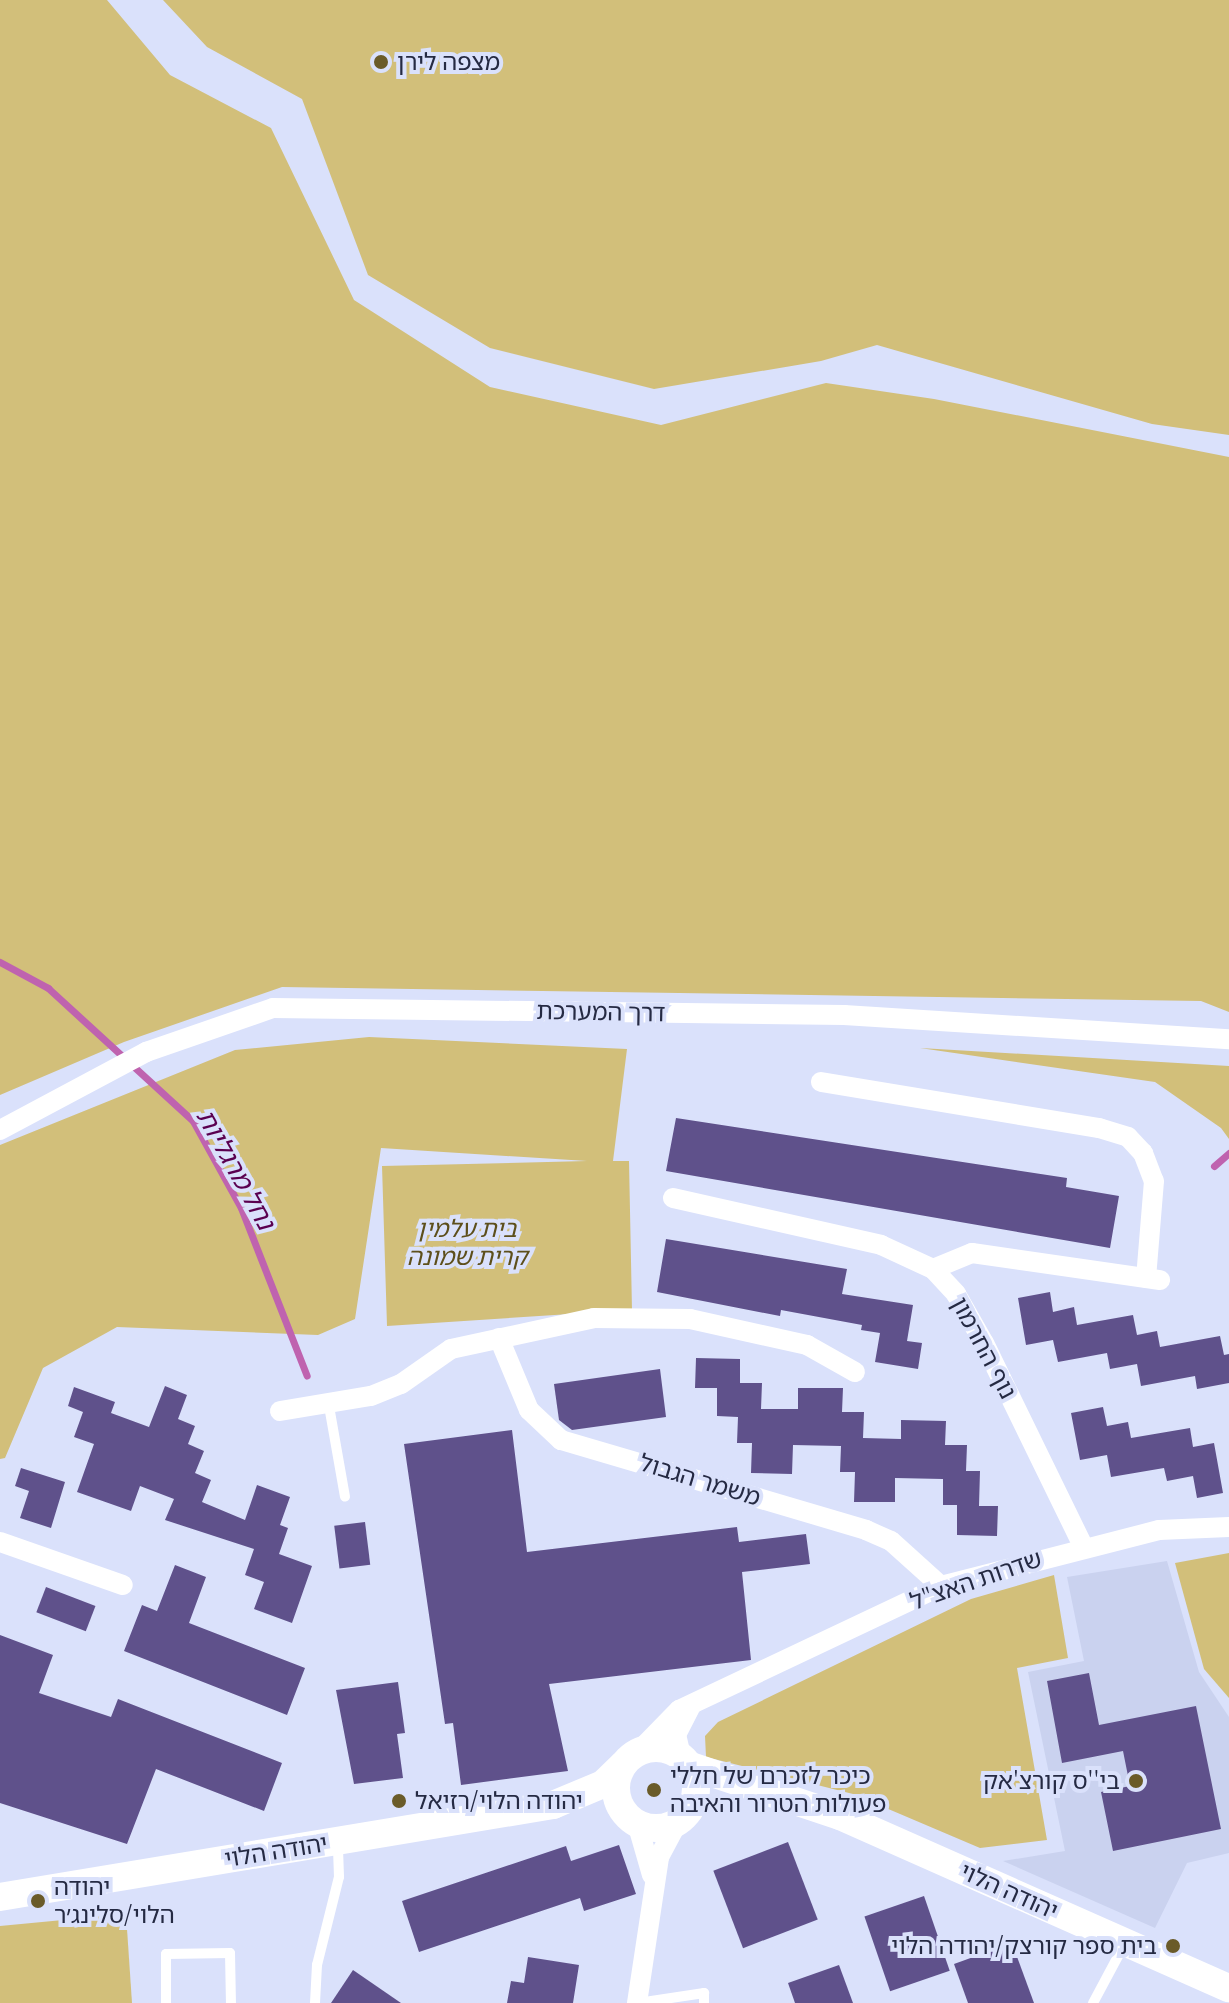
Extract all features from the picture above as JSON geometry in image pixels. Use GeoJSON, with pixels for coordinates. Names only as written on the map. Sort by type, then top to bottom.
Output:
{"type":"FeatureCollection","features":[{"type":"Feature","properties":{"kind":"street","name":"דרך המערכת"},"geometry":{"type":"LineString","coordinates":[[0,1130],[146,1052],[273,1008],[844,1015],[1229,1039]]}},
{"type":"Feature","properties":{"kind":"street"},"geometry":{"type":"LineString","coordinates":[[821,1082],[1099,1128],[1128,1137],[1143,1153],[1154,1181],[1153,1279],[972,1253],[933,1269]]}},
{"type":"Feature","properties":{"kind":"street","name":"נוף החרמון"},"geometry":{"type":"LineString","coordinates":[[673,1198],[881,1245],[933,1269],[956,1294],[984,1343],[1083,1546]]}},
{"type":"Feature","properties":{"kind":"street"},"geometry":{"type":"LineString","coordinates":[[280,1411],[329,1406],[401,1384],[451,1349],[594,1318],[690,1319],[807,1345],[855,1372]]}},
{"type":"Feature","properties":{"kind":"street","name":"משמר הגבול"},"geometry":{"type":"LineString","coordinates":[[499,1338],[529,1410],[561,1440],[866,1530],[891,1541],[941,1586]]}},
{"type":"Feature","properties":{"kind":"street","name":"שדרות האצ\"ל"},"geometry":{"type":"LineString","coordinates":[[631,1758],[670,1716],[693,1703],[941,1586],[1083,1546],[1159,1530],[1229,1527]]}},
{"type":"Feature","properties":{"kind":"street"},"geometry":{"type":"LineString","coordinates":[[0,1542],[123,1585]]}},
{"type":"Feature","properties":{"kind":"street"},"geometry":{"type":"LineString","coordinates":[[637,2003],[654,1886],[665,1842],[696,1792],[676,1735],[693,1703]]}},
{"type":"Feature","properties":{"kind":"street"},"geometry":{"type":"LineString","coordinates":[[654,1886],[631,1819],[615,1789],[631,1758],[657,1747],[686,1761]]}},
{"type":"Feature","properties":{"kind":"street","name":"יהודה הלוי"},"geometry":{"type":"LineString","coordinates":[[0,1897],[553,1805],[603,1784],[631,1758]]}},
{"type":"Feature","properties":{"kind":"street","name":"יהודה הלוי"},"geometry":{"type":"LineString","coordinates":[[686,1761],[731,1784],[788,1797],[1229,1988]]}},
{"type":"Feature","properties":{"kind":"street","name":"יהודה הלוי"},"geometry":{"type":"LineString","coordinates":[[681,1820],[737,1797],[788,1797]]}},
{"type":"Feature","properties":{"kind":"street","name":"יהודה הלוי"},"geometry":{"type":"LineString","coordinates":[[553,1805],[631,1819]]}},
{"type":"Feature","properties":{"kind":"street"},"geometry":{"type":"LineString","coordinates":[[631,1819],[659,1828],[681,1820]]}},
{"type":"Feature","properties":{"kind":"lane"},"geometry":{"type":"LineString","coordinates":[[329,1406],[345,1497]]}},
{"type":"Feature","properties":{"kind":"lane"},"geometry":{"type":"LineString","coordinates":[[315,2003],[317,1965],[339,1877],[338,1841]]}},
{"type":"Feature","properties":{"kind":"lane"},"geometry":{"type":"LineString","coordinates":[[1093,2003],[1126,1942]]}},
{"type":"Feature","properties":{"kind":"lane"},"geometry":{"type":"LineString","coordinates":[[166,2003],[166,1954],[230,1953],[231,2003]]}},
{"type":"Feature","properties":{"kind":"lane"},"geometry":{"type":"LineString","coordinates":[[637,2003],[704,1993],[704,2003]]}},
{"type":"Feature","properties":{"kind":"shaded area"},"geometry":{"type":"Polygon","coordinates":[[[1167,1561],[1199,1672],[1229,1717],[1229,1853],[1187,1863],[1155,1928],[1003,1861],[1065,1851],[1028,1672],[1084,1661],[1067,1577],[1167,1561]]]}},
{"type":"Feature","properties":{"kind":"green space"},"geometry":{"type":"Polygon","coordinates":[[[0,0],[107,0],[170,75],[271,128],[354,300],[490,387],[661,425],[826,383],[934,399],[1229,457],[1229,1012],[1201,1001],[282,987],[124,1042],[0,1095],[0,0]]]}},
{"type":"Feature","properties":{"kind":"green space"},"geometry":{"type":"Polygon","coordinates":[[[163,0],[1229,0],[1229,435],[1152,424],[877,345],[821,361],[654,389],[490,348],[368,275],[302,99],[207,47],[163,0]]]}},
{"type":"Feature","properties":{"kind":"green space","name":"בית עלמין קרית שמונה"},"geometry":{"type":"Polygon","coordinates":[[[369,1037],[627,1049],[613,1161],[629,1161],[632,1310],[387,1326],[382,1166],[587,1161],[381,1148],[355,1319],[318,1335],[117,1327],[43,1368],[5,1458],[0,1459],[0,1145],[235,1050],[369,1037]]]}},
{"type":"Feature","properties":{"kind":"green space"},"geometry":{"type":"Polygon","coordinates":[[[920,1048],[1229,1066],[1229,1139],[1221,1128],[1155,1082],[920,1048]]]}},
{"type":"Feature","properties":{"kind":"green space"},"geometry":{"type":"Polygon","coordinates":[[[1229,1553],[1229,1698],[1204,1669],[1175,1563],[1229,1553]]]}},
{"type":"Feature","properties":{"kind":"green space"},"geometry":{"type":"Polygon","coordinates":[[[1054,1575],[1068,1658],[1017,1668],[1047,1840],[980,1848],[853,1794],[706,1757],[705,1736],[718,1722],[971,1599],[1054,1575]]]}},
{"type":"Feature","properties":{"kind":"green space"},"geometry":{"type":"Polygon","coordinates":[[[126,1914],[132,2003],[0,2003],[0,1926],[126,1914]]]}},
{"type":"Feature","properties":{"kind":"building"},"geometry":{"type":"Polygon","coordinates":[[[676,1118],[1067,1178],[1066,1187],[1119,1196],[1110,1248],[666,1171],[676,1118]]]}},
{"type":"Feature","properties":{"kind":"building"},"geometry":{"type":"Polygon","coordinates":[[[666,1239],[847,1269],[842,1294],[913,1305],[907,1341],[922,1343],[918,1369],[875,1362],[880,1333],[861,1330],[862,1325],[781,1310],[780,1316],[657,1292],[666,1239]]]}},
{"type":"Feature","properties":{"kind":"building"},"geometry":{"type":"Polygon","coordinates":[[[1050,1292],[1053,1312],[1074,1307],[1077,1325],[1133,1315],[1137,1335],[1157,1331],[1160,1347],[1220,1336],[1224,1355],[1229,1354],[1229,1383],[1197,1389],[1195,1376],[1141,1386],[1137,1364],[1110,1369],[1107,1353],[1058,1362],[1053,1340],[1026,1345],[1018,1298],[1050,1292]]]}},
{"type":"Feature","properties":{"kind":"building"},"geometry":{"type":"Polygon","coordinates":[[[696,1358],[740,1359],[740,1383],[762,1383],[761,1409],[798,1409],[798,1388],[843,1388],[842,1412],[864,1412],[863,1438],[901,1439],[901,1420],[946,1421],[945,1445],[967,1445],[966,1471],[980,1471],[979,1506],[998,1506],[997,1536],[957,1535],[957,1505],[943,1505],[943,1479],[895,1478],[895,1502],[854,1502],[855,1472],[840,1472],[841,1446],[793,1445],[792,1474],[751,1473],[752,1443],[737,1443],[738,1417],[717,1416],[717,1388],[695,1388],[696,1358]]]}},
{"type":"Feature","properties":{"kind":"building"},"geometry":{"type":"Polygon","coordinates":[[[660,1369],[666,1417],[572,1430],[559,1420],[554,1384],[660,1369]]]}},
{"type":"Feature","properties":{"kind":"building"},"geometry":{"type":"Polygon","coordinates":[[[165,1386],[187,1395],[178,1419],[195,1426],[188,1444],[204,1451],[195,1473],[211,1480],[202,1502],[245,1520],[257,1485],[290,1497],[280,1525],[288,1528],[279,1554],[312,1566],[292,1623],[254,1609],[264,1582],[245,1575],[254,1549],[165,1520],[174,1499],[140,1486],[131,1511],[77,1492],[94,1444],[74,1437],[83,1412],[68,1406],[74,1387],[115,1402],[111,1413],[149,1427],[165,1386]]]}},
{"type":"Feature","properties":{"kind":"building"},"geometry":{"type":"Polygon","coordinates":[[[1103,1407],[1107,1426],[1128,1422],[1131,1438],[1190,1428],[1193,1447],[1214,1443],[1223,1493],[1197,1498],[1193,1476],[1167,1481],[1164,1468],[1111,1477],[1107,1455],[1080,1460],[1071,1413],[1103,1407]]]}},
{"type":"Feature","properties":{"kind":"building"},"geometry":{"type":"Polygon","coordinates":[[[512,1430],[527,1552],[737,1527],[739,1542],[806,1534],[810,1564],[742,1572],[751,1660],[549,1684],[568,1771],[461,1785],[453,1723],[445,1724],[404,1444],[512,1430]]]}},
{"type":"Feature","properties":{"kind":"building"},"geometry":{"type":"Polygon","coordinates":[[[21,1468],[65,1482],[51,1528],[20,1518],[29,1491],[15,1486],[21,1468]]]}},
{"type":"Feature","properties":{"kind":"building"},"geometry":{"type":"Polygon","coordinates":[[[365,1522],[370,1565],[339,1568],[334,1526],[365,1522]]]}},
{"type":"Feature","properties":{"kind":"building"},"geometry":{"type":"Polygon","coordinates":[[[175,1565],[206,1577],[189,1623],[305,1668],[287,1715],[124,1651],[142,1605],[157,1611],[175,1565]]]}},
{"type":"Feature","properties":{"kind":"building"},"geometry":{"type":"Polygon","coordinates":[[[46,1587],[95,1606],[86,1631],[36,1612],[46,1587]]]}},
{"type":"Feature","properties":{"kind":"building"},"geometry":{"type":"Polygon","coordinates":[[[0,1635],[53,1655],[39,1693],[111,1717],[118,1699],[282,1763],[264,1811],[156,1769],[127,1844],[0,1803],[0,1635]]]}},
{"type":"Feature","properties":{"kind":"building"},"geometry":{"type":"Polygon","coordinates":[[[1089,1673],[1099,1725],[1196,1706],[1221,1829],[1113,1851],[1101,1792],[1130,1786],[1123,1751],[1062,1763],[1047,1681],[1089,1673]]]}},
{"type":"Feature","properties":{"kind":"building"},"geometry":{"type":"Polygon","coordinates":[[[398,1682],[405,1733],[397,1734],[403,1778],[354,1784],[336,1690],[398,1682]]]}},
{"type":"Feature","properties":{"kind":"building"},"geometry":{"type":"Polygon","coordinates":[[[788,1842],[818,1919],[743,1948],[713,1871],[788,1842]]]}},
{"type":"Feature","properties":{"kind":"building"},"geometry":{"type":"Polygon","coordinates":[[[619,1845],[636,1894],[584,1911],[580,1898],[419,1952],[402,1901],[566,1846],[571,1861],[619,1845]]]}},
{"type":"Feature","properties":{"kind":"building"},"geometry":{"type":"Polygon","coordinates":[[[924,1896],[950,1971],[890,1991],[864,1917],[924,1896]]]}},
{"type":"Feature","properties":{"kind":"building"},"geometry":{"type":"Polygon","coordinates":[[[1012,1943],[1034,2003],[968,2003],[954,1964],[1012,1943]]]}},
{"type":"Feature","properties":{"kind":"building"},"geometry":{"type":"Polygon","coordinates":[[[528,1957],[579,1965],[573,2003],[507,2003],[511,1981],[524,1983],[528,1957]]]}},
{"type":"Feature","properties":{"kind":"building"},"geometry":{"type":"Polygon","coordinates":[[[839,1965],[853,2003],[795,2003],[788,1983],[839,1965]]]}},
{"type":"Feature","properties":{"kind":"building"},"geometry":{"type":"Polygon","coordinates":[[[353,1970],[401,2003],[331,2003],[353,1970]]]}},
{"type":"Feature","properties":{"kind":"waterway","name":"נחל מרגליות"},"geometry":{"type":"LineString","coordinates":[[0,962],[48,988],[193,1121],[241,1208],[307,1376]]}},
{"type":"Feature","properties":{"kind":"waterway"},"geometry":{"type":"LineString","coordinates":[[1214,1166],[1229,1153]]}},
{"type":"Feature","properties":{"kind":"place","name":"מצפה לירן"},"geometry":{"type":"Point","coordinates":[381,62]}},
{"type":"Feature","properties":{"kind":"place","name":"בי''ס קורצ'אק"},"geometry":{"type":"Point","coordinates":[1136,1781]}},
{"type":"Feature","properties":{"kind":"place","name":"כיכר לזכרם של חללי פעולות הטרור והאיבה"},"geometry":{"type":"Point","coordinates":[654,1790]}},
{"type":"Feature","properties":{"kind":"place","name":"יהודה הלוי/רזיאל"},"geometry":{"type":"Point","coordinates":[399,1801]}},
{"type":"Feature","properties":{"kind":"place","name":"יהודה הלוי/סלינג׳ר"},"geometry":{"type":"Point","coordinates":[38,1901]}},
{"type":"Feature","properties":{"kind":"place","name":"בית ספר קורצק/יהודה הלוי"},"geometry":{"type":"Point","coordinates":[1173,1946]}}]}
